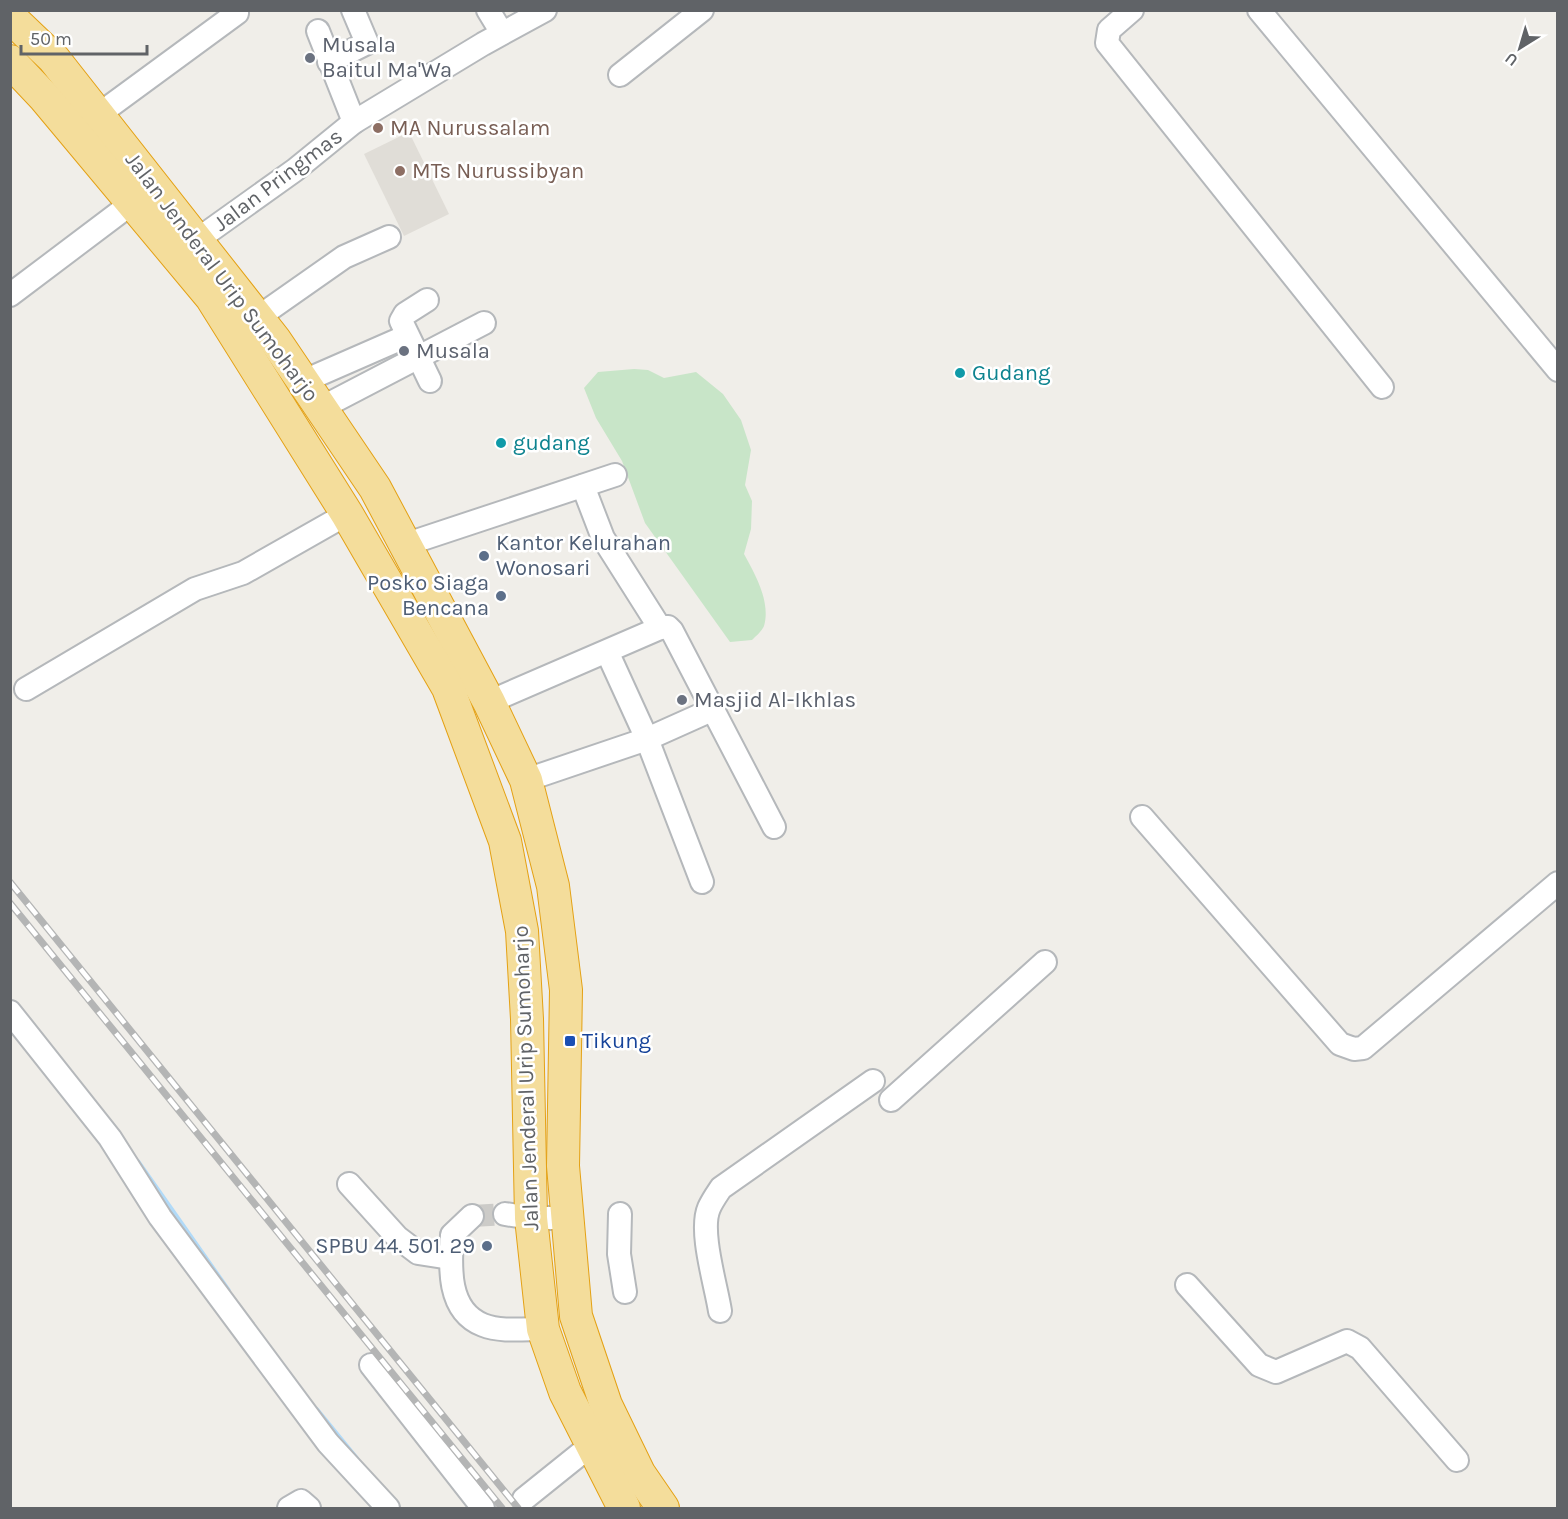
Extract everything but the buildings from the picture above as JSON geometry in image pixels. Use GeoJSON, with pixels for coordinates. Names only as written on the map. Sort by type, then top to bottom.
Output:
{"type":"FeatureCollection","features":[{"type":"Feature","properties":{"kind":"highway","name":"Jalan Jenderal Urip Sumoharjo"},"geometry":{"type":"LineString","coordinates":[[10,17],[54,59],[304,381],[375,488],[407,544],[489,702],[526,780],[553,886],[566,990],[563,1166],[576,1316],[606,1405],[639,1473],[663,1509]]}},
{"type":"Feature","properties":{"kind":"highway","name":"Jalan Jenderal Urip Sumoharjo"},"geometry":{"type":"LineString","coordinates":[[10,61],[44,97],[211,297],[347,514],[448,688],[505,841],[522,931],[527,1019],[518,1216],[543,1329],[565,1392],[590,1446],[624,1509]]}},
{"type":"Feature","properties":{"kind":"street"},"geometry":{"type":"LineString","coordinates":[[329,62],[367,43],[353,10]]}},
{"type":"Feature","properties":{"kind":"street"},"geometry":{"type":"LineString","coordinates":[[488,10],[502,33]]}},
{"type":"Feature","properties":{"kind":"street","name":"Jalan Pringmas"},"geometry":{"type":"LineString","coordinates":[[196,240],[295,170],[354,122],[502,33],[545,10]]}},
{"type":"Feature","properties":{"kind":"street"},"geometry":{"type":"LineString","coordinates":[[620,75],[702,10]]}},
{"type":"Feature","properties":{"kind":"street"},"geometry":{"type":"LineString","coordinates":[[1132,10],[1109,30],[1107,43],[1382,387]]}},
{"type":"Feature","properties":{"kind":"street"},"geometry":{"type":"LineString","coordinates":[[1259,10],[1557,370]]}},
{"type":"Feature","properties":{"kind":"street"},"geometry":{"type":"LineString","coordinates":[[98,116],[237,13]]}},
{"type":"Feature","properties":{"kind":"street"},"geometry":{"type":"LineString","coordinates":[[318,31],[354,122]]}},
{"type":"Feature","properties":{"kind":"street"},"geometry":{"type":"LineString","coordinates":[[10,295],[132,202]]}},
{"type":"Feature","properties":{"kind":"street"},"geometry":{"type":"LineString","coordinates":[[257,318],[344,257],[389,237]]}},
{"type":"Feature","properties":{"kind":"street"},"geometry":{"type":"LineString","coordinates":[[427,300],[401,320],[430,381]]}},
{"type":"Feature","properties":{"kind":"street"},"geometry":{"type":"LineString","coordinates":[[321,408],[484,323]]}},
{"type":"Feature","properties":{"kind":"street"},"geometry":{"type":"LineString","coordinates":[[304,381],[407,336]]}},
{"type":"Feature","properties":{"kind":"street"},"geometry":{"type":"LineString","coordinates":[[407,544],[615,475]]}},
{"type":"Feature","properties":{"kind":"street"},"geometry":{"type":"LineString","coordinates":[[583,486],[603,538],[660,628]]}},
{"type":"Feature","properties":{"kind":"street"},"geometry":{"type":"LineString","coordinates":[[26,689],[195,589],[243,573],[347,514]]}},
{"type":"Feature","properties":{"kind":"street"},"geometry":{"type":"LineString","coordinates":[[489,702],[660,628],[668,627],[714,709],[774,827]]}},
{"type":"Feature","properties":{"kind":"street"},"geometry":{"type":"LineString","coordinates":[[610,658],[647,739],[702,882]]}},
{"type":"Feature","properties":{"kind":"street"},"geometry":{"type":"LineString","coordinates":[[526,780],[647,739],[714,709]]}},
{"type":"Feature","properties":{"kind":"street"},"geometry":{"type":"LineString","coordinates":[[1142,817],[1340,1044],[1354,1049],[1363,1048],[1557,883]]}},
{"type":"Feature","properties":{"kind":"street"},"geometry":{"type":"LineString","coordinates":[[891,1100],[1045,962]]}},
{"type":"Feature","properties":{"kind":"street"},"geometry":{"type":"LineString","coordinates":[[10,1012],[110,1138],[160,1217],[328,1443],[388,1509]]}},
{"type":"Feature","properties":{"kind":"street"},"geometry":{"type":"LineString","coordinates":[[720,1311],[714,1271],[704,1236],[708,1209],[721,1188],[873,1081]]}},
{"type":"Feature","properties":{"kind":"street"},"geometry":{"type":"LineString","coordinates":[[349,1184],[397,1237],[418,1253],[450,1258]]}},
{"type":"Feature","properties":{"kind":"street"},"geometry":{"type":"LineString","coordinates":[[620,1214],[619,1254],[625,1292]]}},
{"type":"Feature","properties":{"kind":"street"},"geometry":{"type":"LineString","coordinates":[[472,1216],[460,1224],[452,1235],[450,1258],[456,1298],[466,1314],[483,1326],[543,1329]]}},
{"type":"Feature","properties":{"kind":"street"},"geometry":{"type":"LineString","coordinates":[[518,1216],[568,1218]]}},
{"type":"Feature","properties":{"kind":"street"},"geometry":{"type":"LineString","coordinates":[[1187,1285],[1258,1365],[1267,1369],[1276,1372],[1290,1368],[1347,1341],[1360,1348],[1457,1460]]}},
{"type":"Feature","properties":{"kind":"street"},"geometry":{"type":"LineString","coordinates":[[371,1365],[483,1509]]}},
{"type":"Feature","properties":{"kind":"street"},"geometry":{"type":"LineString","coordinates":[[524,1499],[590,1446]]}},
{"type":"Feature","properties":{"kind":"street"},"geometry":{"type":"LineString","coordinates":[[289,1509],[301,1501],[309,1509]]}},
{"type":"Feature","properties":{"kind":"shaded area","name":"MTs Nurussibyan"},"geometry":{"type":"Polygon","coordinates":[[[409,132],[449,214],[404,236],[364,154],[409,132]]]}},
{"type":"Feature","properties":{"kind":"green space"},"geometry":{"type":"Polygon","coordinates":[[[648,370],[664,378],[696,372],[723,394],[741,420],[751,450],[745,485],[752,501],[751,529],[744,554],[761,588],[766,617],[764,626],[752,640],[730,642],[645,523],[622,461],[596,418],[584,388],[598,372],[648,370]]]}},
{"type":"Feature","properties":{"kind":"waterway"},"geometry":{"type":"LineString","coordinates":[[138,1162],[228,1290]]}},
{"type":"Feature","properties":{"kind":"waterway"},"geometry":{"type":"LineString","coordinates":[[317,1410],[357,1459]]}},
{"type":"Feature","properties":{"kind":"tunnel"},"geometry":{"type":"LineString","coordinates":[[472,1216],[505,1214]]}},
{"type":"Feature","properties":{"kind":"railway"},"geometry":{"type":"LineString","coordinates":[[10,882],[518,1508]]}},
{"type":"Feature","properties":{"kind":"railway"},"geometry":{"type":"LineString","coordinates":[[10,903],[502,1508]]}},
{"type":"Feature","properties":{"kind":"place","name":"Musala Baitul Ma'Wa"},"geometry":{"type":"Point","coordinates":[310,58]}},
{"type":"Feature","properties":{"kind":"place","name":"MA Nurussalam"},"geometry":{"type":"Point","coordinates":[378,128]}},
{"type":"Feature","properties":{"kind":"place","name":"MTs Nurussibyan"},"geometry":{"type":"Point","coordinates":[400,171]}},
{"type":"Feature","properties":{"kind":"place","name":"Musala"},"geometry":{"type":"Point","coordinates":[404,351]}},
{"type":"Feature","properties":{"kind":"place","name":"Gudang"},"geometry":{"type":"Point","coordinates":[960,373]}},
{"type":"Feature","properties":{"kind":"place","name":"gudang"},"geometry":{"type":"Point","coordinates":[501,443]}},
{"type":"Feature","properties":{"kind":"place","name":"Kantor Kelurahan Wonosari"},"geometry":{"type":"Point","coordinates":[484,556]}},
{"type":"Feature","properties":{"kind":"place","name":"Posko Siaga Bencana"},"geometry":{"type":"Point","coordinates":[501,596]}},
{"type":"Feature","properties":{"kind":"place","name":"Masjid Al-Ikhlas"},"geometry":{"type":"Point","coordinates":[682,700]}},
{"type":"Feature","properties":{"kind":"place","name":"Tikung"},"geometry":{"type":"Point","coordinates":[570,1041]}},
{"type":"Feature","properties":{"kind":"place","name":"SPBU 44. 501. 29"},"geometry":{"type":"Point","coordinates":[487,1246]}}]}
